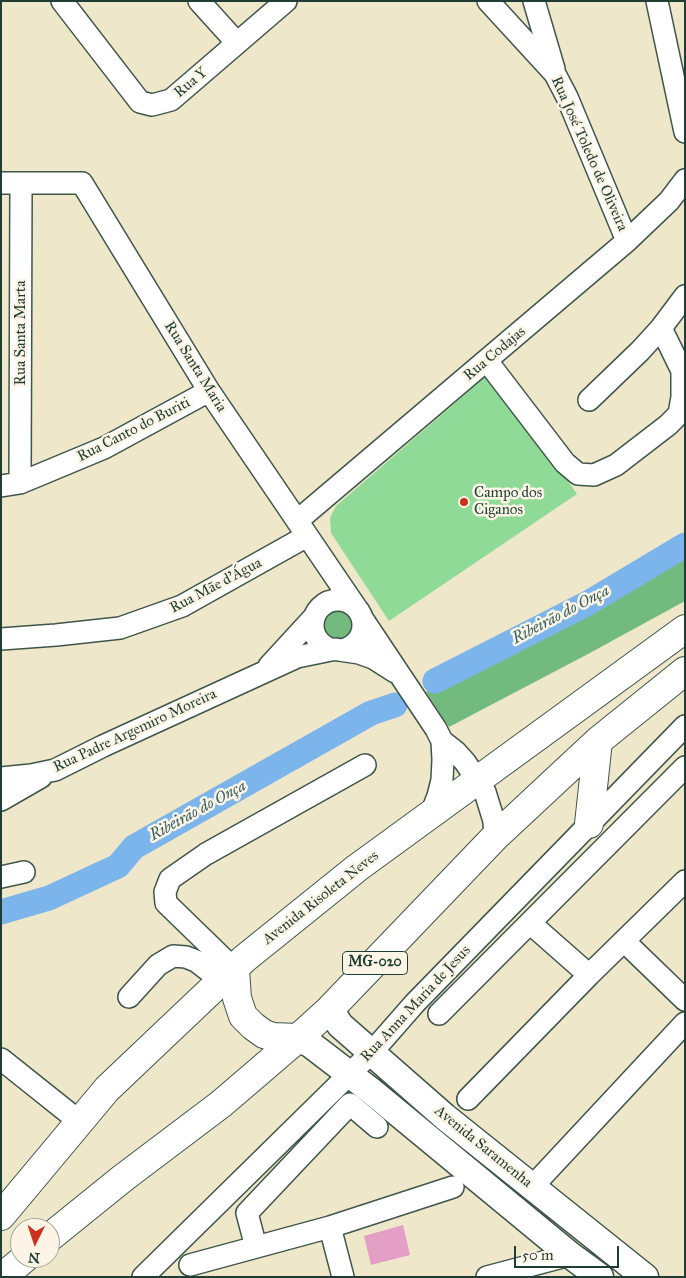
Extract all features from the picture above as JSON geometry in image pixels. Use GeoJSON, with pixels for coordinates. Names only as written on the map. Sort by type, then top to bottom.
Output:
{"type":"FeatureCollection","features":[{"type":"Feature","properties":{"kind":"highway","name":"Avenida Risoleta Neves"},"geometry":{"type":"LineString","coordinates":[[1,1216],[107,1089],[244,959],[350,874],[685,629]]}},
{"type":"Feature","properties":{"kind":"highway","name":"MG-020"},"geometry":{"type":"LineString","coordinates":[[60,1229],[123,1178],[221,1104],[298,1038],[330,1009],[495,837],[598,741],[685,671]]}},
{"type":"Feature","properties":{"kind":"highway"},"geometry":{"type":"LineString","coordinates":[[589,824],[598,741]]}},
{"type":"Feature","properties":{"kind":"highway"},"geometry":{"type":"LineString","coordinates":[[228,976],[243,1016],[248,1021],[264,1034],[273,1037],[298,1038]]}},
{"type":"Feature","properties":{"kind":"highway"},"geometry":{"type":"LineString","coordinates":[[2,1277],[13,1268]]}},
{"type":"Feature","properties":{"kind":"main road","name":"Avenida Saramenha"},"geometry":{"type":"LineString","coordinates":[[330,1009],[340,1025],[445,1117],[646,1277]]}},
{"type":"Feature","properties":{"kind":"main road","name":"Avenida Saramenha"},"geometry":{"type":"LineString","coordinates":[[298,1038],[310,1044],[349,1074],[570,1255],[600,1277]]}},
{"type":"Feature","properties":{"kind":"street","name":"Rua Y"},"geometry":{"type":"LineString","coordinates":[[62,1],[140,102],[152,105],[171,100],[237,43],[275,5]]}},
{"type":"Feature","properties":{"kind":"street"},"geometry":{"type":"LineString","coordinates":[[200,1],[237,43]]}},
{"type":"Feature","properties":{"kind":"street","name":"Rua José Toledo de Oliveira"},"geometry":{"type":"LineString","coordinates":[[488,1],[555,74],[567,97],[627,242]]}},
{"type":"Feature","properties":{"kind":"street"},"geometry":{"type":"LineString","coordinates":[[534,1],[555,74]]}},
{"type":"Feature","properties":{"kind":"street"},"geometry":{"type":"LineString","coordinates":[[658,2],[685,132]]}},
{"type":"Feature","properties":{"kind":"street","name":"Rua Codajas"},"geometry":{"type":"LineString","coordinates":[[307,534],[486,361],[627,242],[669,201],[685,180]]}},
{"type":"Feature","properties":{"kind":"street","name":"Rua Santa Maria"},"geometry":{"type":"LineString","coordinates":[[11,183],[82,183],[209,391],[307,534],[439,735],[456,752],[477,780],[490,806],[494,821],[495,837]]}},
{"type":"Feature","properties":{"kind":"street","name":"Rua Santa Marta"},"geometry":{"type":"LineString","coordinates":[[11,183],[11,484]]}},
{"type":"Feature","properties":{"kind":"street"},"geometry":{"type":"LineString","coordinates":[[589,400],[661,328],[685,296]]}},
{"type":"Feature","properties":{"kind":"street"},"geometry":{"type":"LineString","coordinates":[[486,361],[565,463],[578,474],[594,475],[616,465],[668,425],[678,414],[682,397],[683,369],[661,328]]}},
{"type":"Feature","properties":{"kind":"street","name":"Rua Canto do Buriti"},"geometry":{"type":"LineString","coordinates":[[11,484],[104,448],[209,391]]}},
{"type":"Feature","properties":{"kind":"street","name":"Rua Santa Maria"},"geometry":{"type":"LineString","coordinates":[[307,534],[322,588],[316,613]]}},
{"type":"Feature","properties":{"kind":"street","name":"Rua Mãe d'Água"},"geometry":{"type":"LineString","coordinates":[[1,639],[120,628],[182,606],[307,534]]}},
{"type":"Feature","properties":{"kind":"street"},"geometry":{"type":"LineString","coordinates":[[337,600],[345,601],[359,614],[361,632],[353,644],[338,649],[324,645],[318,640],[312,625],[316,613],[323,604],[337,600]]}},
{"type":"Feature","properties":{"kind":"street","name":"Rua Padre Argemiro Moreira"},"geometry":{"type":"LineString","coordinates":[[264,672],[316,613]]}},
{"type":"Feature","properties":{"kind":"street","name":"Rua Santa Maria"},"geometry":{"type":"LineString","coordinates":[[338,649],[360,653],[372,658],[404,680]]}},
{"type":"Feature","properties":{"kind":"street","name":"Rua Padre Argemiro Moreira"},"geometry":{"type":"LineString","coordinates":[[1,778],[32,775],[54,770],[297,657],[338,649]]}},
{"type":"Feature","properties":{"kind":"street","name":"Rua Anna Maria de Jesus"},"geometry":{"type":"LineString","coordinates":[[143,1277],[372,1052],[415,1002],[685,726]]}},
{"type":"Feature","properties":{"kind":"street","name":"Rua Santa Maria"},"geometry":{"type":"LineString","coordinates":[[431,814],[442,780],[444,760],[439,735]]}},
{"type":"Feature","properties":{"kind":"street"},"geometry":{"type":"LineString","coordinates":[[228,976],[166,903],[165,892],[170,879],[206,854],[365,765]]}},
{"type":"Feature","properties":{"kind":"street"},"geometry":{"type":"LineString","coordinates":[[439,1014],[685,767]]}},
{"type":"Feature","properties":{"kind":"street"},"geometry":{"type":"LineString","coordinates":[[1,800],[54,770]]}},
{"type":"Feature","properties":{"kind":"street"},"geometry":{"type":"LineString","coordinates":[[1,877],[24,872]]}},
{"type":"Feature","properties":{"kind":"street"},"geometry":{"type":"LineString","coordinates":[[468,1099],[589,975],[685,881]]}},
{"type":"Feature","properties":{"kind":"street"},"geometry":{"type":"LineString","coordinates":[[530,923],[589,975]]}},
{"type":"Feature","properties":{"kind":"street"},"geometry":{"type":"LineString","coordinates":[[624,941],[685,1000]]}},
{"type":"Feature","properties":{"kind":"street"},"geometry":{"type":"LineString","coordinates":[[129,997],[158,965],[173,956],[186,957],[228,976]]}},
{"type":"Feature","properties":{"kind":"street"},"geometry":{"type":"LineString","coordinates":[[532,1187],[685,1024]]}},
{"type":"Feature","properties":{"kind":"street"},"geometry":{"type":"LineString","coordinates":[[1,1059],[80,1122]]}},
{"type":"Feature","properties":{"kind":"street"},"geometry":{"type":"LineString","coordinates":[[256,1247],[247,1213],[350,1104],[377,1127]]}},
{"type":"Feature","properties":{"kind":"street"},"geometry":{"type":"LineString","coordinates":[[190,1265],[330,1227],[453,1187]]}},
{"type":"Feature","properties":{"kind":"street"},"geometry":{"type":"LineString","coordinates":[[330,1227],[343,1277]]}},
{"type":"Feature","properties":{"kind":"street"},"geometry":{"type":"LineString","coordinates":[[487,1277],[570,1255]]}},
{"type":"Feature","properties":{"kind":"green space","name":"Campo dos Ciganos"},"geometry":{"type":"Polygon","coordinates":[[[491,372],[577,494],[389,621],[331,533],[330,518],[336,506],[491,372]]]}},
{"type":"Feature","properties":{"kind":"green space"},"geometry":{"type":"Polygon","coordinates":[[[685,549],[685,601],[449,727],[426,692],[544,630],[685,549]]]}},
{"type":"Feature","properties":{"kind":"green space"},"geometry":{"type":"Polygon","coordinates":[[[337,604],[348,608],[357,628],[356,634],[351,641],[328,644],[318,632],[320,614],[329,606],[337,604]]]}},
{"type":"Feature","properties":{"kind":"building"},"geometry":{"type":"Polygon","coordinates":[[[403,1225],[410,1255],[371,1265],[364,1236],[403,1225]]]}},
{"type":"Feature","properties":{"kind":"waterway","name":"Ribeirão do Onça"},"geometry":{"type":"LineString","coordinates":[[435,681],[588,603],[685,545]]}},
{"type":"Feature","properties":{"kind":"waterway","name":"Ribeirão do Onça"},"geometry":{"type":"LineString","coordinates":[[1,912],[49,898],[118,866],[134,847],[371,713],[395,705]]}},
{"type":"Feature","properties":{"kind":"place","name":"Campo dos Ciganos"},"geometry":{"type":"Point","coordinates":[464,502]}}]}
